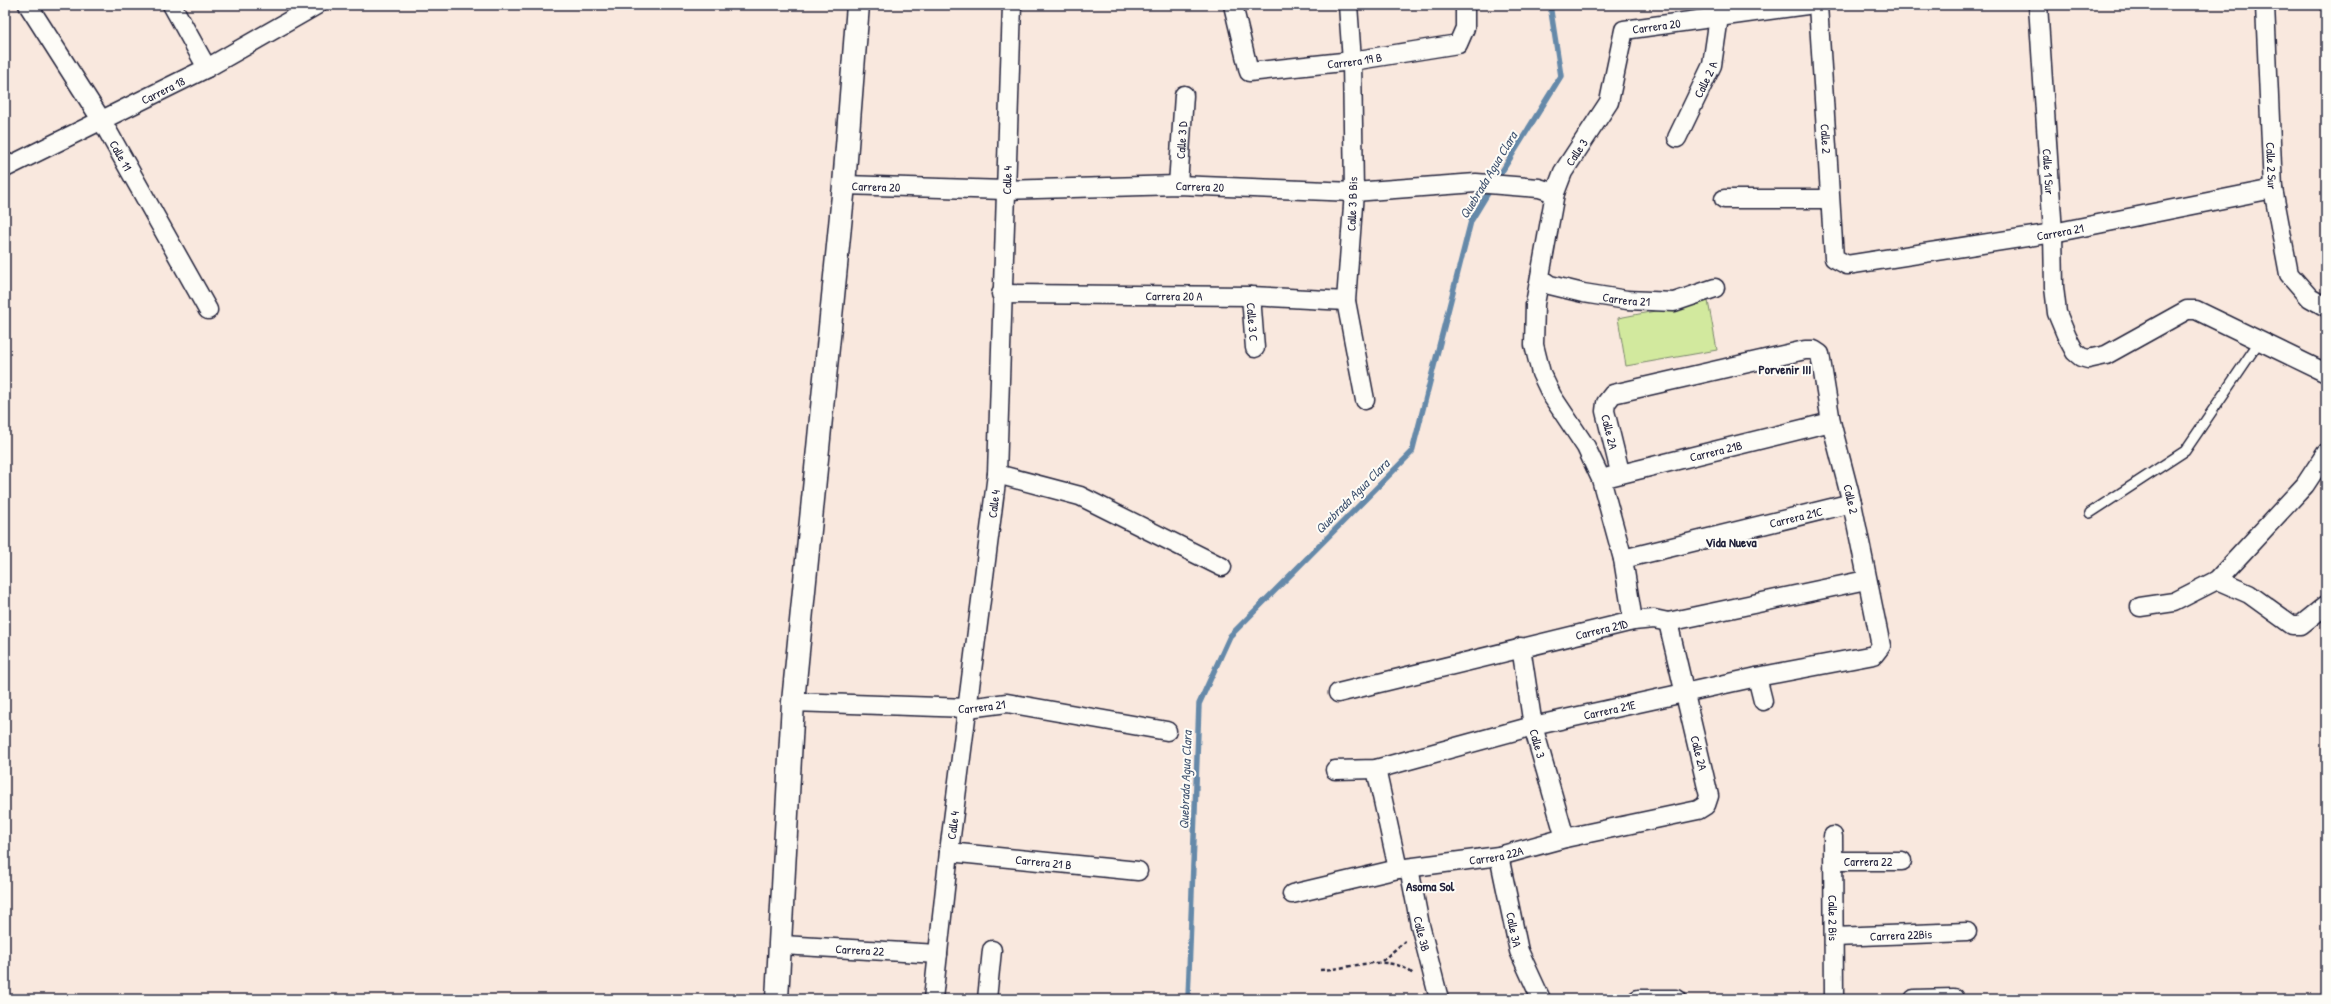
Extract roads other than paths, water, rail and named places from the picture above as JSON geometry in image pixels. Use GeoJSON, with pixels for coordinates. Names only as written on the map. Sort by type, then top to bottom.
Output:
{"type":"FeatureCollection","features":[{"type":"Feature","properties":{"kind":"street","name":"Calle 11"},"geometry":{"type":"LineString","coordinates":[[28,5],[102,121],[208,310]]}},
{"type":"Feature","properties":{"kind":"street"},"geometry":{"type":"LineString","coordinates":[[172,5],[206,68]]}},
{"type":"Feature","properties":{"kind":"street","name":"Carrera 18"},"geometry":{"type":"LineString","coordinates":[[6,165],[102,121],[206,68],[298,10],[317,5]]}},
{"type":"Feature","properties":{"kind":"street"},"geometry":{"type":"LineString","coordinates":[[777,999],[782,945],[785,833],[790,785],[793,702],[844,185],[858,5]]}},
{"type":"Feature","properties":{"kind":"street","name":"Calle 4"},"geometry":{"type":"LineString","coordinates":[[933,999],[949,852],[997,474],[1004,190],[1012,5]]}},
{"type":"Feature","properties":{"kind":"street","name":"Carrera 19 B"},"geometry":{"type":"LineString","coordinates":[[1233,5],[1249,72],[1352,61],[1458,44],[1465,28],[1465,5]]}},
{"type":"Feature","properties":{"kind":"street","name":"Calle 3 B Bis"},"geometry":{"type":"LineString","coordinates":[[1348,5],[1352,61],[1354,192],[1346,301],[1365,400]]}},
{"type":"Feature","properties":{"kind":"street","name":"Carrera 20"},"geometry":{"type":"LineString","coordinates":[[1624,30],[1807,5]]}},
{"type":"Feature","properties":{"kind":"street","name":"Calle 2"},"geometry":{"type":"LineString","coordinates":[[1818,5],[1829,199],[1834,258],[1847,265]]}},
{"type":"Feature","properties":{"kind":"street","name":"Calle 1 Sur"},"geometry":{"type":"LineString","coordinates":[[2038,5],[2057,313],[2075,352],[2088,359],[2106,355],[2187,310],[2196,310],[2259,342],[2326,373]]}},
{"type":"Feature","properties":{"kind":"street","name":"Calle 2 Sur"},"geometry":{"type":"LineString","coordinates":[[2265,5],[2273,189],[2289,274],[2310,298],[2326,307]]}},
{"type":"Feature","properties":{"kind":"street","name":"Calle 2 A"},"geometry":{"type":"LineString","coordinates":[[1677,138],[1712,65],[1719,17]]}},
{"type":"Feature","properties":{"kind":"street","name":"Calle 3"},"geometry":{"type":"LineString","coordinates":[[1624,30],[1609,102],[1563,172],[1547,190],[1540,278],[1535,304],[1534,345],[1541,373],[1552,396],[1586,447],[1601,479],[1623,559],[1632,621]]}},
{"type":"Feature","properties":{"kind":"street","name":"Calle 3 D"},"geometry":{"type":"LineString","coordinates":[[1178,185],[1184,95]]}},
{"type":"Feature","properties":{"kind":"street","name":"Carrera 20"},"geometry":{"type":"LineString","coordinates":[[844,185],[1004,190],[1178,185],[1354,192],[1476,183],[1547,190]]}},
{"type":"Feature","properties":{"kind":"street","name":"Carrera 21"},"geometry":{"type":"LineString","coordinates":[[1847,265],[2053,233],[2273,189]]}},
{"type":"Feature","properties":{"kind":"street"},"geometry":{"type":"LineString","coordinates":[[1724,200],[1829,199]]}},
{"type":"Feature","properties":{"kind":"street","name":"Carrera 21"},"geometry":{"type":"LineString","coordinates":[[1540,278],[1550,285],[1627,300],[1674,302],[1715,288]]}},
{"type":"Feature","properties":{"kind":"street","name":"Carrera 20 A"},"geometry":{"type":"LineString","coordinates":[[1001,294],[1251,296],[1346,301]]}},
{"type":"Feature","properties":{"kind":"street","name":"Calle 3 C"},"geometry":{"type":"LineString","coordinates":[[1251,296],[1255,348]]}},
{"type":"Feature","properties":{"kind":"street","name":"Calle 2A"},"geometry":{"type":"LineString","coordinates":[[1620,472],[1605,411],[1606,403],[1613,394],[1805,350],[1814,350],[1820,354]]}},
{"type":"Feature","properties":{"kind":"street","name":"Calle 2"},"geometry":{"type":"LineString","coordinates":[[1820,354],[1831,422],[1852,503],[1866,580],[1881,646]]}},
{"type":"Feature","properties":{"kind":"street","name":"Carrera 21B"},"geometry":{"type":"LineString","coordinates":[[1601,479],[1620,472],[1831,422]]}},
{"type":"Feature","properties":{"kind":"street"},"geometry":{"type":"LineString","coordinates":[[2140,606],[2174,602],[2217,580],[2306,485],[2326,453]]}},
{"type":"Feature","properties":{"kind":"street"},"geometry":{"type":"LineString","coordinates":[[997,474],[1080,496],[1222,567]]}},
{"type":"Feature","properties":{"kind":"street","name":"Carrera 21C"},"geometry":{"type":"LineString","coordinates":[[1623,559],[1852,503]]}},
{"type":"Feature","properties":{"kind":"street","name":"Carrera 21D"},"geometry":{"type":"LineString","coordinates":[[1338,693],[1632,621],[1654,619],[1668,622],[1866,580]]}},
{"type":"Feature","properties":{"kind":"street"},"geometry":{"type":"LineString","coordinates":[[2217,580],[2249,594],[2292,625],[2301,625],[2326,605]]}},
{"type":"Feature","properties":{"kind":"street","name":"Calle 2A"},"geometry":{"type":"LineString","coordinates":[[1668,622],[1709,796],[1706,805],[1698,810]]}},
{"type":"Feature","properties":{"kind":"street","name":"Carrera 21E"},"geometry":{"type":"LineString","coordinates":[[1335,770],[1376,769],[1533,726],[1757,677],[1874,655],[1881,646]]}},
{"type":"Feature","properties":{"kind":"street","name":"Calle 3"},"geometry":{"type":"LineString","coordinates":[[1521,647],[1533,726],[1564,838]]}},
{"type":"Feature","properties":{"kind":"street"},"geometry":{"type":"LineString","coordinates":[[1757,677],[1763,701]]}},
{"type":"Feature","properties":{"kind":"street","name":"Carrera 21"},"geometry":{"type":"LineString","coordinates":[[793,702],[968,708],[1007,703],[1167,731]]}},
{"type":"Feature","properties":{"kind":"street","name":"Calle 3B"},"geometry":{"type":"LineString","coordinates":[[1376,769],[1438,992]]}},
{"type":"Feature","properties":{"kind":"street","name":"Carrera 22A"},"geometry":{"type":"LineString","coordinates":[[1292,894],[1403,869],[1499,856],[1564,838],[1698,810]]}},
{"type":"Feature","properties":{"kind":"street","name":"Calle 2 Bis"},"geometry":{"type":"LineString","coordinates":[[1833,836],[1834,999]]}},
{"type":"Feature","properties":{"kind":"street","name":"Carrera 21 B"},"geometry":{"type":"LineString","coordinates":[[949,852],[1138,871]]}},
{"type":"Feature","properties":{"kind":"street","name":"Calle 3A"},"geometry":{"type":"LineString","coordinates":[[1499,856],[1519,951],[1541,999]]}},
{"type":"Feature","properties":{"kind":"street","name":"Carrera 22"},"geometry":{"type":"LineString","coordinates":[[1834,861],[1902,861]]}},
{"type":"Feature","properties":{"kind":"street","name":"Carrera 22Bis"},"geometry":{"type":"LineString","coordinates":[[1834,937],[1967,932]]}},
{"type":"Feature","properties":{"kind":"street","name":"Carrera 22"},"geometry":{"type":"LineString","coordinates":[[782,945],[938,954]]}},
{"type":"Feature","properties":{"kind":"street"},"geometry":{"type":"LineString","coordinates":[[987,999],[992,950]]}},
{"type":"Feature","properties":{"kind":"street"},"geometry":{"type":"LineString","coordinates":[[1638,998],[1676,999]]}},
{"type":"Feature","properties":{"kind":"street"},"geometry":{"type":"LineString","coordinates":[[1914,999],[1954,998]]}},
{"type":"Feature","properties":{"kind":"lane"},"geometry":{"type":"LineString","coordinates":[[2090,513],[2186,451],[2259,342]]}},
{"type":"Feature","properties":{"kind":"waterway","name":"Quebrada Agua Clara"},"geometry":{"type":"LineString","coordinates":[[1496,181],[1561,76],[1550,5]]}},
{"type":"Feature","properties":{"kind":"waterway","name":"Quebrada Agua Clara"},"geometry":{"type":"LineString","coordinates":[[1188,999],[1199,704],[1230,636],[1412,452],[1471,221],[1491,188]]}},
{"type":"Feature","properties":{"kind":"district","name":"Porvenir III"},"geometry":{"type":"Point","coordinates":[1785,369]}},
{"type":"Feature","properties":{"kind":"district","name":"Vida Nueva"},"geometry":{"type":"Point","coordinates":[1731,542]}},
{"type":"Feature","properties":{"kind":"district","name":"Asoma Sol"},"geometry":{"type":"Point","coordinates":[1430,886]}}]}
